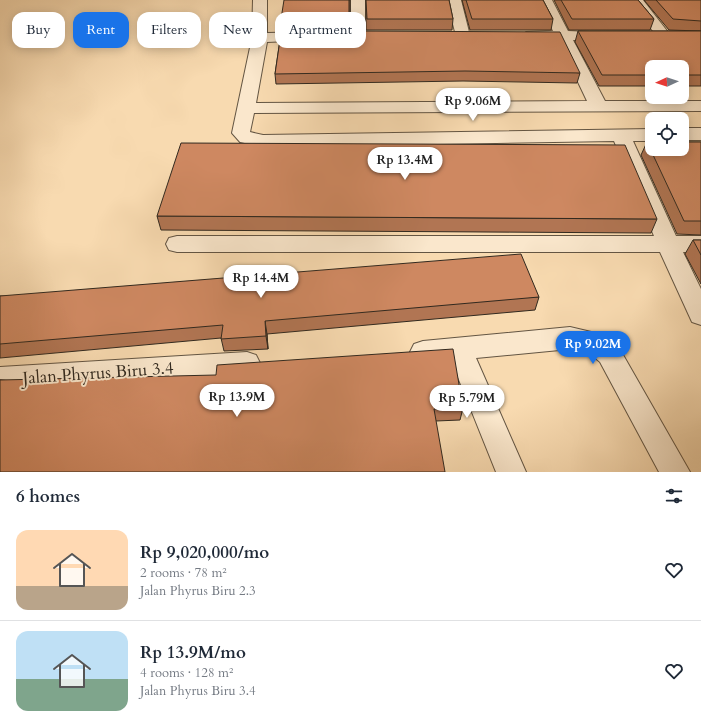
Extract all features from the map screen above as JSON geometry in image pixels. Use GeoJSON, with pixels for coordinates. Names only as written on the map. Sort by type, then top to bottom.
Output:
{"type":"FeatureCollection","features":[{"type":"Feature","properties":{"kind":"street"},"geometry":{"type":"LineString","coordinates":[[260,0],[260,12]]}},
{"type":"Feature","properties":{"kind":"street"},"geometry":{"type":"LineString","coordinates":[[358,0],[361,12]]}},
{"type":"Feature","properties":{"kind":"street"},"geometry":{"type":"LineString","coordinates":[[454,0],[455,35],[478,35]]}},
{"type":"Feature","properties":{"kind":"street"},"geometry":{"type":"LineString","coordinates":[[545,0],[599,107]]}},
{"type":"Feature","properties":{"kind":"street"},"geometry":{"type":"LineString","coordinates":[[636,0],[664,36]]}},
{"type":"Feature","properties":{"kind":"street"},"geometry":{"type":"LineString","coordinates":[[516,35],[624,36]]}},
{"type":"Feature","properties":{"kind":"street"},"geometry":{"type":"LineString","coordinates":[[648,36],[679,36]]}},
{"type":"Feature","properties":{"kind":"street"},"geometry":{"type":"LineString","coordinates":[[258,48],[241,133],[247,138],[263,141],[645,135]]}},
{"type":"Feature","properties":{"kind":"street"},"geometry":{"type":"LineString","coordinates":[[245,108],[701,106]]}},
{"type":"Feature","properties":{"kind":"street"},"geometry":{"type":"LineString","coordinates":[[689,134],[701,134]]}},
{"type":"Feature","properties":{"kind":"street"},"geometry":{"type":"LineString","coordinates":[[621,135],[668,244],[701,315]]}},
{"type":"Feature","properties":{"kind":"street"},"geometry":{"type":"LineString","coordinates":[[177,244],[701,244]]}},
{"type":"Feature","properties":{"kind":"street"},"geometry":{"type":"LineString","coordinates":[[396,354],[570,338],[581,339],[601,347],[610,354],[676,472]]}},
{"type":"Feature","properties":{"kind":"street"},"geometry":{"type":"LineString","coordinates":[[459,349],[511,472]]}},
{"type":"Feature","properties":{"kind":"street","name":"Jalan Phyrus Biru 3.4"},"geometry":{"type":"LineString","coordinates":[[0,379],[269,362]]}},
{"type":"Feature","properties":{"kind":"building"},"geometry":{"type":"Polygon","coordinates":[[[284,0],[349,0],[349,12],[282,12],[284,0]]]}},
{"type":"Feature","properties":{"kind":"building"},"geometry":{"type":"Polygon","coordinates":[[[366,0],[449,0],[453,19],[367,19],[366,0]]]}},
{"type":"Feature","properties":{"kind":"building"},"geometry":{"type":"Polygon","coordinates":[[[466,0],[543,0],[553,19],[472,19],[466,0]]]}},
{"type":"Feature","properties":{"kind":"building"},"geometry":{"type":"Polygon","coordinates":[[[561,0],[638,0],[654,19],[572,19],[561,0]]]}},
{"type":"Feature","properties":{"kind":"building"},"geometry":{"type":"Polygon","coordinates":[[[656,0],[701,0],[701,21],[673,19],[656,0]]]}},
{"type":"Feature","properties":{"kind":"building"},"geometry":{"type":"Polygon","coordinates":[[[366,31],[560,32],[580,73],[465,71],[275,74],[279,48],[366,48],[366,31]]]}},
{"type":"Feature","properties":{"kind":"building"},"geometry":{"type":"Polygon","coordinates":[[[578,31],[701,31],[701,75],[689,75],[689,60],[645,60],[645,75],[602,75],[578,31]]]}},
{"type":"Feature","properties":{"kind":"building"},"geometry":{"type":"Polygon","coordinates":[[[689,142],[701,142],[701,221],[684,221],[654,156],[689,156],[689,142]]]}},
{"type":"Feature","properties":{"kind":"building"},"geometry":{"type":"Polygon","coordinates":[[[181,143],[625,145],[657,219],[157,216],[181,143]]]}},
{"type":"Feature","properties":{"kind":"building"},"geometry":{"type":"Polygon","coordinates":[[[693,240],[701,240],[701,255],[693,240]]]}},
{"type":"Feature","properties":{"kind":"building"},"geometry":{"type":"Polygon","coordinates":[[[521,254],[539,297],[265,321],[266,336],[221,339],[223,325],[0,344],[0,296],[521,254]]]}},
{"type":"Feature","properties":{"kind":"building"},"geometry":{"type":"Polygon","coordinates":[[[453,349],[463,408],[434,409],[445,472],[0,472],[0,380],[216,375],[217,365],[453,349]]]}}]}
